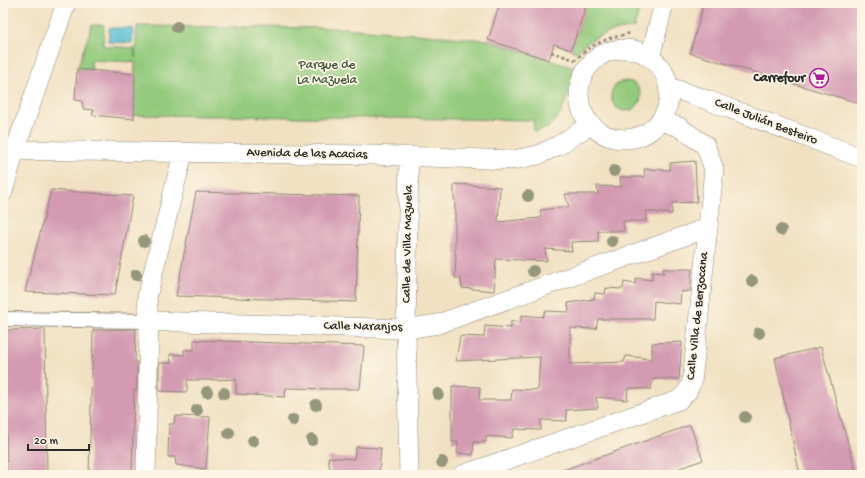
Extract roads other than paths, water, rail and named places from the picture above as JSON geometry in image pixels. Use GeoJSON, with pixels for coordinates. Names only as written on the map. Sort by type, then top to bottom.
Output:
{"type":"FeatureCollection","features":[{"type":"Feature","properties":{"kind":"street"},"geometry":{"type":"LineString","coordinates":[[3,192],[9,150],[66,3]]}},
{"type":"Feature","properties":{"kind":"street"},"geometry":{"type":"LineString","coordinates":[[650,58],[664,3]]}},
{"type":"Feature","properties":{"kind":"street"},"geometry":{"type":"LineString","coordinates":[[619,49],[633,50],[646,54],[657,63],[665,74],[669,87],[670,99],[662,121],[646,134],[627,140],[614,138],[601,133],[591,124],[583,113],[579,99],[580,85],[585,72],[594,61],[605,53],[619,49]]}},
{"type":"Feature","properties":{"kind":"street","name":"Calle Julián Besteiro"},"geometry":{"type":"LineString","coordinates":[[669,87],[862,158]]}},
{"type":"Feature","properties":{"kind":"street","name":"Calle Villa de Berzocana"},"geometry":{"type":"LineString","coordinates":[[462,475],[679,400],[687,392],[692,382],[714,169],[705,145],[679,127],[662,121]]}},
{"type":"Feature","properties":{"kind":"street","name":"Avenida de las Acacias"},"geometry":{"type":"LineString","coordinates":[[9,150],[371,154],[513,160],[538,155],[559,145],[591,124]]}},
{"type":"Feature","properties":{"kind":"street"},"geometry":{"type":"LineString","coordinates":[[146,475],[149,321],[147,297],[183,153]]}},
{"type":"Feature","properties":{"kind":"street","name":"Calle de Villa Mazuela"},"geometry":{"type":"LineString","coordinates":[[409,156],[406,329],[409,475]]}},
{"type":"Feature","properties":{"kind":"street","name":"Calle Naranjos"},"geometry":{"type":"LineString","coordinates":[[3,319],[149,321],[406,329],[438,324],[707,228]]}},
{"type":"Feature","properties":{"kind":"water"},"geometry":{"type":"Polygon","coordinates":[[[109,28],[133,28],[132,43],[108,42],[109,28]]]}},
{"type":"Feature","properties":{"kind":"place","name":"Carrefour"},"geometry":{"type":"Point","coordinates":[819,78]}},
{"type":"Feature","properties":{"kind":"park label","name":"Parque de La Mazuela"},"geometry":{"type":"Point","coordinates":[327,72]}}]}
